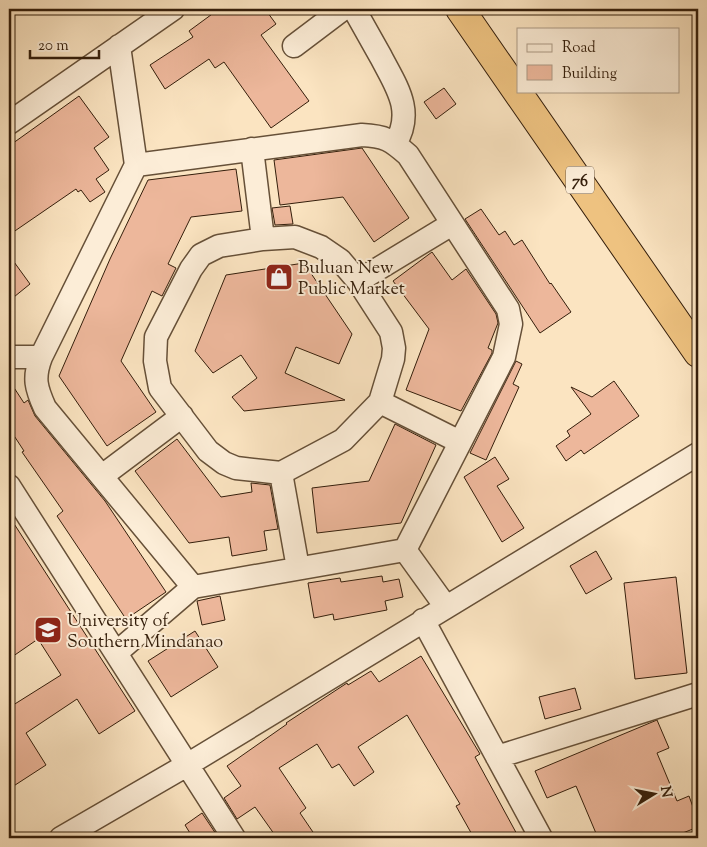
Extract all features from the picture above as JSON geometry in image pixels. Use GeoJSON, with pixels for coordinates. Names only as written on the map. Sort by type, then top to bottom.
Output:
{"type":"FeatureCollection","features":[{"type":"Feature","properties":{"kind":"highway","name":"76"},"geometry":{"type":"LineString","coordinates":[[460,9],[517,90]]}},
{"type":"Feature","properties":{"kind":"highway","name":"76"},"geometry":{"type":"LineString","coordinates":[[518,92],[698,353]]}},
{"type":"Feature","properties":{"kind":"street"},"geometry":{"type":"LineString","coordinates":[[9,123],[173,9]]}},
{"type":"Feature","properties":{"kind":"street"},"geometry":{"type":"LineString","coordinates":[[294,46],[343,9]]}},
{"type":"Feature","properties":{"kind":"street"},"geometry":{"type":"LineString","coordinates":[[354,9],[400,91],[404,107],[404,121],[395,144]]}},
{"type":"Feature","properties":{"kind":"street"},"geometry":{"type":"LineString","coordinates":[[119,46],[136,165],[41,357],[35,372],[37,389],[45,408],[193,587]]}},
{"type":"Feature","properties":{"kind":"street"},"geometry":{"type":"LineString","coordinates":[[136,165],[362,134],[380,136],[395,144],[408,155],[508,308],[511,324],[504,357],[405,550]]}},
{"type":"Feature","properties":{"kind":"street"},"geometry":{"type":"LineString","coordinates":[[252,149],[263,239]]}},
{"type":"Feature","properties":{"kind":"street"},"geometry":{"type":"LineString","coordinates":[[358,281],[452,224]]}},
{"type":"Feature","properties":{"kind":"street"},"geometry":{"type":"LineString","coordinates":[[295,237],[321,247],[340,260],[358,281],[391,332],[394,348],[393,359],[380,402],[343,440],[281,473],[236,468],[224,463],[208,451],[160,388],[155,361],[156,337],[191,269],[201,255],[219,246],[263,239],[295,237]]}},
{"type":"Feature","properties":{"kind":"street"},"geometry":{"type":"LineString","coordinates":[[9,357],[41,357]]}},
{"type":"Feature","properties":{"kind":"street"},"geometry":{"type":"LineString","coordinates":[[380,402],[460,442]]}},
{"type":"Feature","properties":{"kind":"street"},"geometry":{"type":"LineString","coordinates":[[102,476],[182,416]]}},
{"type":"Feature","properties":{"kind":"street"},"geometry":{"type":"LineString","coordinates":[[61,838],[187,765],[698,454]]}},
{"type":"Feature","properties":{"kind":"street"},"geometry":{"type":"LineString","coordinates":[[281,473],[298,568]]}},
{"type":"Feature","properties":{"kind":"street"},"geometry":{"type":"LineString","coordinates":[[9,486],[234,838]]}},
{"type":"Feature","properties":{"kind":"street"},"geometry":{"type":"LineString","coordinates":[[116,654],[193,587],[405,550]]}},
{"type":"Feature","properties":{"kind":"street"},"geometry":{"type":"LineString","coordinates":[[405,550],[446,607]]}},
{"type":"Feature","properties":{"kind":"street"},"geometry":{"type":"LineString","coordinates":[[423,620],[540,838]]}},
{"type":"Feature","properties":{"kind":"street"},"geometry":{"type":"LineString","coordinates":[[497,757],[698,694]]}},
{"type":"Feature","properties":{"kind":"building"},"geometry":{"type":"Polygon","coordinates":[[[219,9],[265,9],[276,24],[261,35],[309,101],[271,128],[224,62],[215,68],[209,59],[165,89],[150,65],[193,37],[189,31],[219,9]]]}},
{"type":"Feature","properties":{"kind":"building"},"geometry":{"type":"Polygon","coordinates":[[[444,88],[456,104],[436,119],[424,102],[444,88]]]}},
{"type":"Feature","properties":{"kind":"building"},"geometry":{"type":"Polygon","coordinates":[[[79,96],[109,137],[94,148],[109,170],[96,179],[105,192],[90,202],[81,190],[78,192],[76,189],[9,235],[9,146],[79,96]]]}},
{"type":"Feature","properties":{"kind":"building"},"geometry":{"type":"Polygon","coordinates":[[[362,148],[409,218],[374,242],[343,197],[280,205],[274,160],[362,148]]]}},
{"type":"Feature","properties":{"kind":"building"},"geometry":{"type":"Polygon","coordinates":[[[236,169],[242,211],[191,217],[168,264],[176,268],[162,296],[152,291],[121,361],[156,412],[107,446],[59,376],[110,259],[148,180],[236,169]]]}},
{"type":"Feature","properties":{"kind":"building"},"geometry":{"type":"Polygon","coordinates":[[[290,206],[293,224],[275,225],[272,208],[290,206]]]}},
{"type":"Feature","properties":{"kind":"building"},"geometry":{"type":"Polygon","coordinates":[[[481,209],[499,235],[505,231],[514,245],[522,240],[550,284],[571,312],[540,333],[465,219],[481,209]]]}},
{"type":"Feature","properties":{"kind":"building"},"geometry":{"type":"Polygon","coordinates":[[[432,252],[452,280],[466,269],[496,314],[498,323],[488,348],[492,350],[492,353],[461,411],[406,390],[429,329],[393,281],[432,252]]]}},
{"type":"Feature","properties":{"kind":"building"},"geometry":{"type":"Polygon","coordinates":[[[9,255],[30,284],[9,301],[9,255]]]}},
{"type":"Feature","properties":{"kind":"building"},"geometry":{"type":"Polygon","coordinates":[[[304,263],[352,334],[339,364],[296,347],[285,373],[345,400],[244,411],[232,397],[257,378],[241,355],[213,373],[195,351],[226,275],[304,263]]]}},
{"type":"Feature","properties":{"kind":"building"},"geometry":{"type":"Polygon","coordinates":[[[516,361],[522,364],[513,384],[519,387],[486,460],[470,453],[516,361]]]}},
{"type":"Feature","properties":{"kind":"building"},"geometry":{"type":"Polygon","coordinates":[[[9,380],[24,403],[28,400],[35,416],[105,501],[166,592],[126,619],[57,516],[63,511],[22,452],[24,451],[9,428],[9,380]]]}},
{"type":"Feature","properties":{"kind":"building"},"geometry":{"type":"Polygon","coordinates":[[[614,381],[639,416],[584,454],[581,450],[566,461],[556,446],[570,436],[567,431],[591,414],[571,387],[592,397],[614,381]]]}},
{"type":"Feature","properties":{"kind":"building"},"geometry":{"type":"Polygon","coordinates":[[[395,424],[436,445],[401,523],[317,533],[312,488],[369,481],[395,424]]]}},
{"type":"Feature","properties":{"kind":"building"},"geometry":{"type":"Polygon","coordinates":[[[177,439],[221,497],[252,492],[251,483],[270,485],[278,529],[264,531],[267,550],[232,556],[229,537],[189,543],[135,471],[177,439]]]}},
{"type":"Feature","properties":{"kind":"building"},"geometry":{"type":"Polygon","coordinates":[[[495,457],[509,479],[497,486],[524,528],[502,542],[464,477],[495,457]]]}},
{"type":"Feature","properties":{"kind":"building"},"geometry":{"type":"Polygon","coordinates":[[[9,516],[135,711],[99,734],[77,699],[26,733],[46,765],[9,789],[9,705],[10,707],[61,675],[38,639],[9,659],[9,516]]]}},
{"type":"Feature","properties":{"kind":"building"},"geometry":{"type":"Polygon","coordinates":[[[596,551],[612,579],[586,594],[570,566],[596,551]]]}},
{"type":"Feature","properties":{"kind":"building"},"geometry":{"type":"Polygon","coordinates":[[[382,576],[383,582],[399,579],[403,597],[385,601],[387,610],[334,620],[333,614],[314,618],[308,583],[340,578],[341,582],[382,576]]]}},
{"type":"Feature","properties":{"kind":"building"},"geometry":{"type":"Polygon","coordinates":[[[676,577],[687,673],[635,679],[624,583],[676,577]]]}},
{"type":"Feature","properties":{"kind":"building"},"geometry":{"type":"Polygon","coordinates":[[[220,596],[225,620],[202,625],[197,601],[220,596]]]}},
{"type":"Feature","properties":{"kind":"building"},"geometry":{"type":"Polygon","coordinates":[[[195,631],[218,667],[171,697],[148,661],[195,631]]]}},
{"type":"Feature","properties":{"kind":"building"},"geometry":{"type":"Polygon","coordinates":[[[421,656],[480,754],[475,757],[519,838],[474,838],[456,806],[460,804],[407,715],[358,747],[374,772],[354,786],[339,764],[332,768],[317,744],[279,768],[306,808],[300,813],[317,838],[277,838],[255,807],[237,819],[224,798],[241,786],[227,766],[286,723],[347,683],[348,685],[371,671],[379,682],[421,656]]]}},
{"type":"Feature","properties":{"kind":"building"},"geometry":{"type":"Polygon","coordinates":[[[575,688],[581,709],[545,719],[539,697],[575,688]]]}},
{"type":"Feature","properties":{"kind":"building"},"geometry":{"type":"Polygon","coordinates":[[[657,720],[669,748],[657,753],[677,801],[689,796],[698,821],[698,827],[670,838],[598,838],[576,786],[547,798],[535,771],[657,720]]]}},
{"type":"Feature","properties":{"kind":"building"},"geometry":{"type":"Polygon","coordinates":[[[202,813],[216,834],[209,838],[193,838],[185,825],[202,813]]]}},
{"type":"Feature","properties":{"kind":"place","name":"Buluan New Public Market"},"geometry":{"type":"Point","coordinates":[279,277]}},
{"type":"Feature","properties":{"kind":"place","name":"University of Southern Mindanao"},"geometry":{"type":"Point","coordinates":[48,630]}}]}
